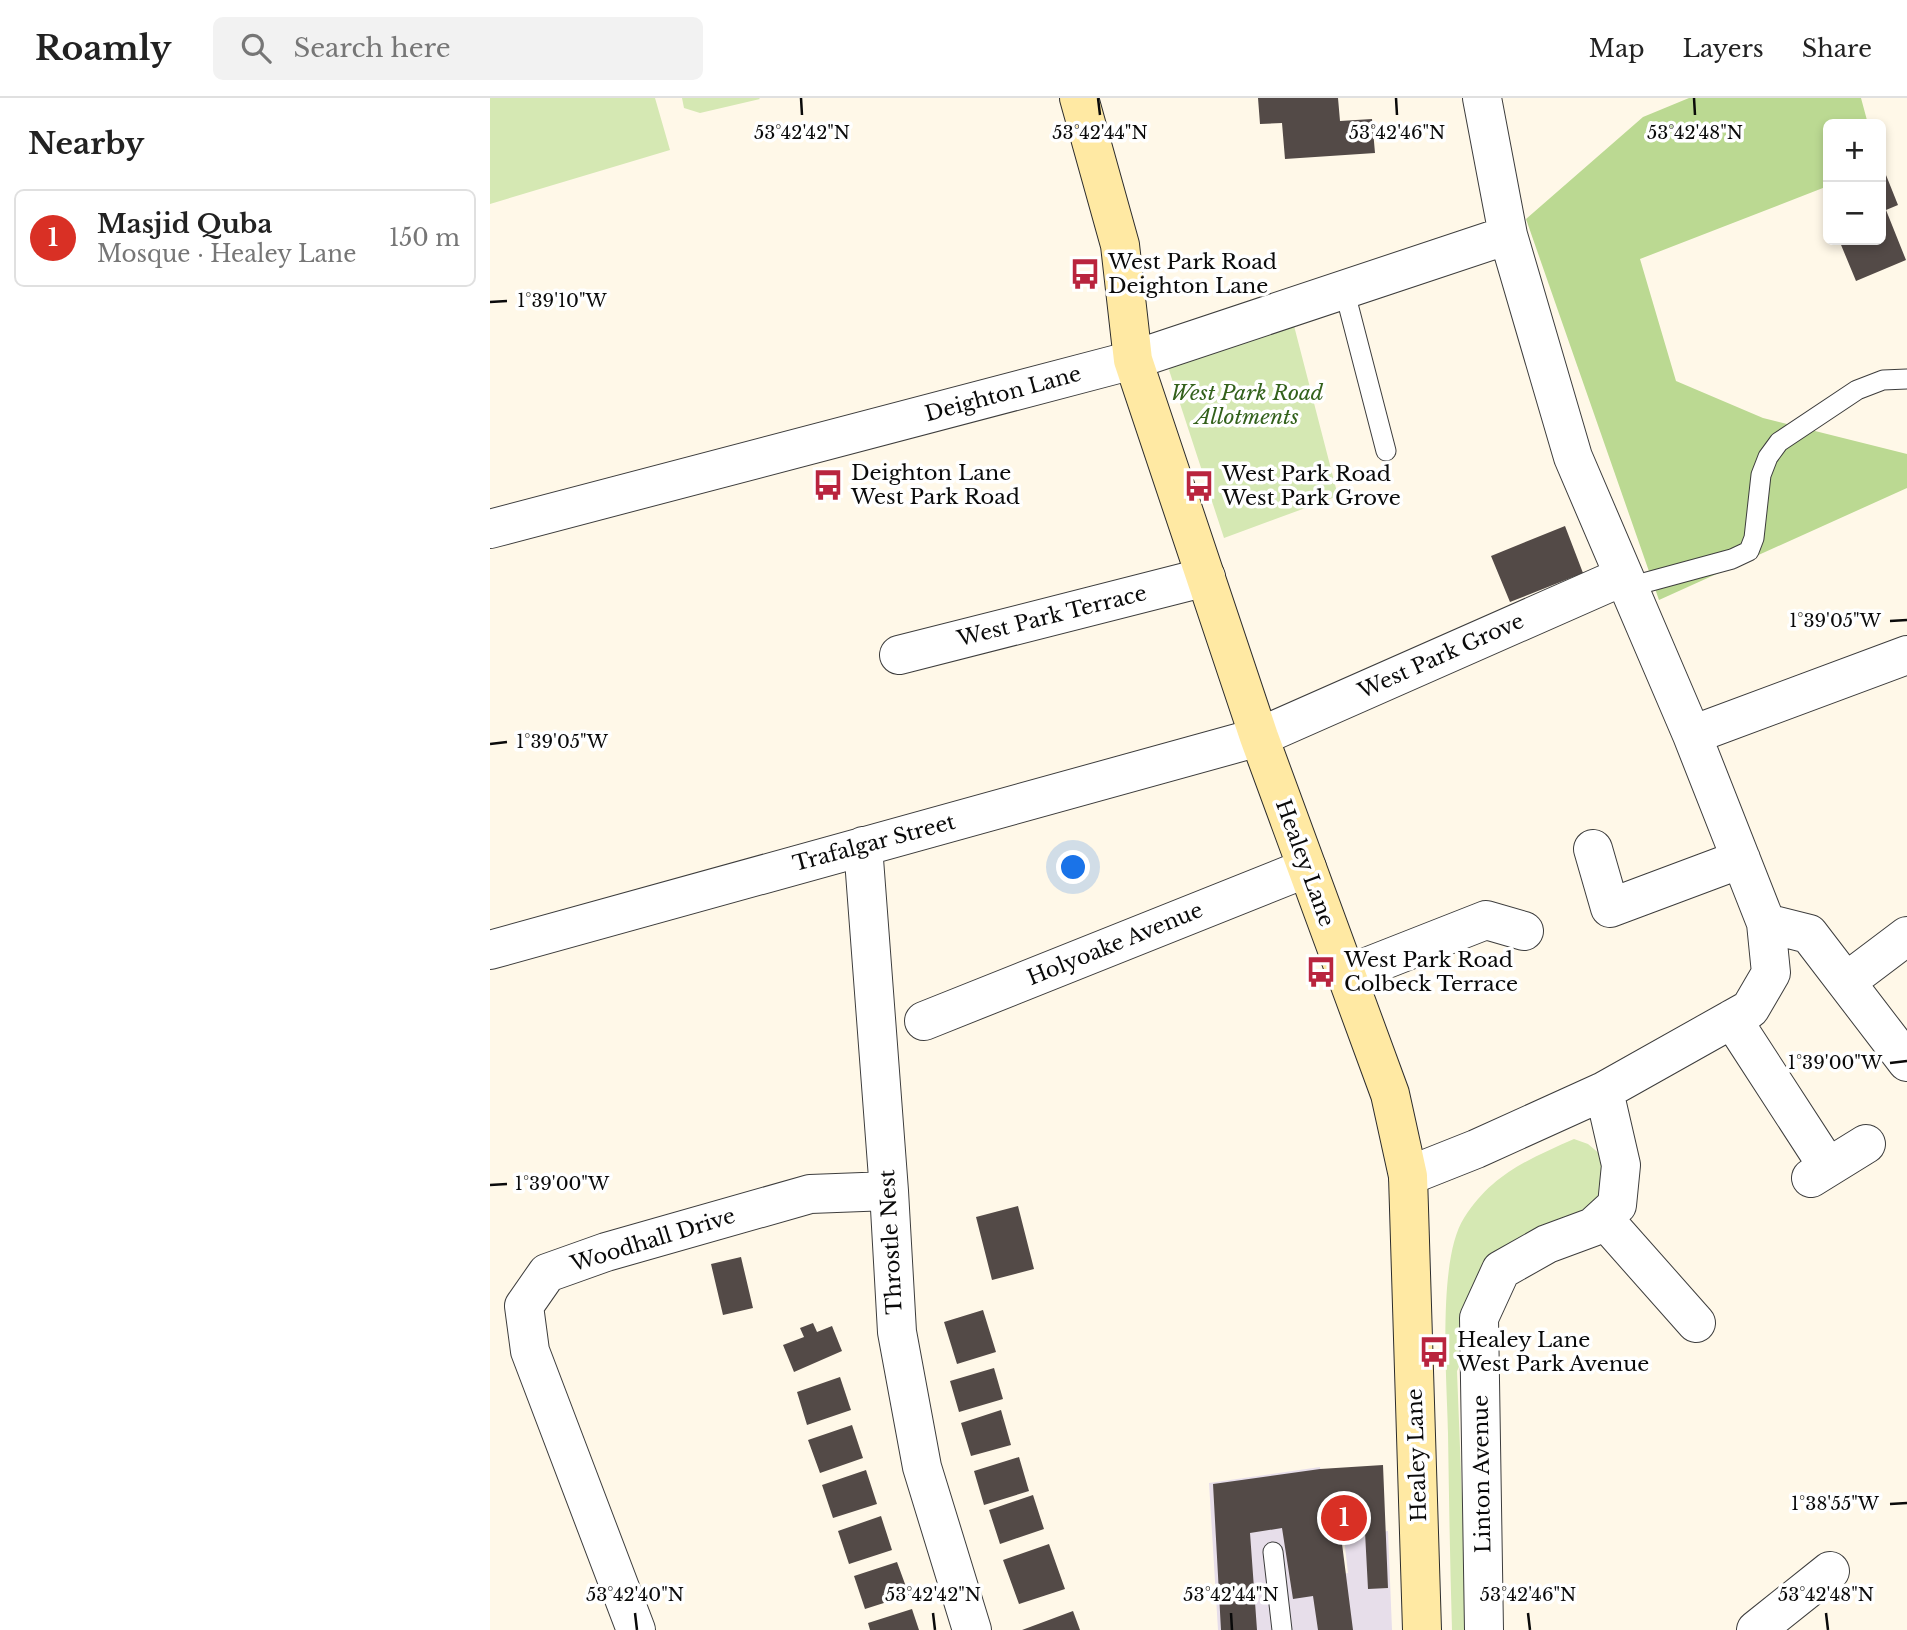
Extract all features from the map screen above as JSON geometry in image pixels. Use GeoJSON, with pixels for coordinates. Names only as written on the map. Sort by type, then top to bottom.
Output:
{"type":"FeatureCollection","features":[{"type":"Feature","properties":{"kind":"main road","name":"Healey Lane"},"geometry":{"type":"LineString","coordinates":[[1079,98],[1120,245],[1133,360],[1259,737],[1390,1094],[1408,1176],[1422,1630]]}},
{"type":"Feature","properties":{"kind":"street"},"geometry":{"type":"LineString","coordinates":[[1408,1176],[1476,1149],[1605,1090],[1750,1009],[1771,973],[1766,922],[1692,735],[1573,457],[1508,235],[1482,98]]}},
{"type":"Feature","properties":{"kind":"street","name":"Deighton Lane"},"geometry":{"type":"LineString","coordinates":[[490,530],[1133,360],[1508,235]]}},
{"type":"Feature","properties":{"kind":"street","name":"West Park Terrace"},"geometry":{"type":"LineString","coordinates":[[899,655],[1206,577]]}},
{"type":"Feature","properties":{"kind":"street","name":"West Park Grove"},"geometry":{"type":"LineString","coordinates":[[1259,737],[1626,581]]}},
{"type":"Feature","properties":{"kind":"street"},"geometry":{"type":"LineString","coordinates":[[1692,735],[1907,655]]}},
{"type":"Feature","properties":{"kind":"street","name":"Trafalgar Street"},"geometry":{"type":"LineString","coordinates":[[490,950],[1259,737]]}},
{"type":"Feature","properties":{"kind":"street","name":"Throstle Nest"},"geometry":{"type":"LineString","coordinates":[[863,846],[897,1332],[922,1467],[972,1630]]}},
{"type":"Feature","properties":{"kind":"street"},"geometry":{"type":"LineString","coordinates":[[1592,849],[1610,908],[1741,859]]}},
{"type":"Feature","properties":{"kind":"street","name":"Holyoake Avenue"},"geometry":{"type":"LineString","coordinates":[[924,1021],[1307,868]]}},
{"type":"Feature","properties":{"kind":"street"},"geometry":{"type":"LineString","coordinates":[[1346,975],[1486,920],[1524,931]]}},
{"type":"Feature","properties":{"kind":"street"},"geometry":{"type":"LineString","coordinates":[[1766,922],[1809,934],[1907,1062]]}},
{"type":"Feature","properties":{"kind":"street"},"geometry":{"type":"LineString","coordinates":[[1846,982],[1907,936]]}},
{"type":"Feature","properties":{"kind":"street"},"geometry":{"type":"LineString","coordinates":[[1732,1019],[1820,1172],[1866,1144]]}},
{"type":"Feature","properties":{"kind":"street"},"geometry":{"type":"LineString","coordinates":[[1605,1090],[1621,1165],[1617,1205],[1603,1218],[1696,1323]]}},
{"type":"Feature","properties":{"kind":"street","name":"Woodhall Drive"},"geometry":{"type":"LineString","coordinates":[[636,1630],[530,1351],[524,1306],[547,1273],[606,1252],[810,1194],[889,1191]]}},
{"type":"Feature","properties":{"kind":"street","name":"Linton Avenue"},"geometry":{"type":"LineString","coordinates":[[1485,1630],[1479,1318],[1501,1270],[1547,1244],[1593,1227],[1603,1218]]}},
{"type":"Feature","properties":{"kind":"street"},"geometry":{"type":"LineString","coordinates":[[1756,1630],[1830,1572]]}},
{"type":"Feature","properties":{"kind":"lane"},"geometry":{"type":"LineString","coordinates":[[1344,289],[1386,451]]}},
{"type":"Feature","properties":{"kind":"lane"},"geometry":{"type":"LineString","coordinates":[[1626,581],[1732,559],[1749,551],[1754,538],[1761,475],[1768,457],[1779,442],[1857,390],[1883,380],[1907,379]]}},
{"type":"Feature","properties":{"kind":"lane"},"geometry":{"type":"LineString","coordinates":[[1273,1552],[1283,1630]]}},
{"type":"Feature","properties":{"kind":"shaded area"},"geometry":{"type":"Polygon","coordinates":[[[1320,1467],[1326,1507],[1314,1581],[1348,1573],[1344,1538],[1388,1531],[1392,1630],[1218,1630],[1209,1483],[1320,1467]]]}},
{"type":"Feature","properties":{"kind":"green space"},"geometry":{"type":"Polygon","coordinates":[[[490,98],[655,98],[670,150],[490,204],[490,98]]]}},
{"type":"Feature","properties":{"kind":"green space"},"geometry":{"type":"Polygon","coordinates":[[[682,98],[760,99],[700,113],[684,108],[682,98]]]}},
{"type":"Feature","properties":{"kind":"green space"},"geometry":{"type":"Polygon","coordinates":[[[1689,98],[1861,98],[1867,119],[1823,119],[1823,188],[1640,259],[1676,381],[1763,418],[1907,454],[1907,488],[1659,600],[1526,219],[1643,117],[1689,98]]]}},
{"type":"Feature","properties":{"kind":"green space","name":"West Park Road Allotments"},"geometry":{"type":"Polygon","coordinates":[[[1292,318],[1338,496],[1224,538],[1169,370],[1179,355],[1292,318]]]}},
{"type":"Feature","properties":{"kind":"green space"},"geometry":{"type":"Polygon","coordinates":[[[1574,1139],[1588,1144],[1601,1155],[1604,1188],[1588,1214],[1517,1243],[1457,1371],[1466,1601],[1477,1630],[1452,1630],[1446,1322],[1450,1262],[1456,1237],[1464,1218],[1475,1203],[1499,1179],[1527,1161],[1574,1139]]]}},
{"type":"Feature","properties":{"kind":"building"},"geometry":{"type":"Polygon","coordinates":[[[1258,98],[1338,98],[1340,121],[1372,119],[1375,153],[1285,159],[1282,123],[1260,124],[1258,98]]]}},
{"type":"Feature","properties":{"kind":"building"},"geometry":{"type":"Polygon","coordinates":[[[1886,175],[1898,205],[1886,210],[1886,175]]]}},
{"type":"Feature","properties":{"kind":"building"},"geometry":{"type":"Polygon","coordinates":[[[1886,210],[1906,260],[1856,281],[1841,245],[1886,245],[1886,210]]]}},
{"type":"Feature","properties":{"kind":"building"},"geometry":{"type":"Polygon","coordinates":[[[1565,526],[1583,573],[1510,602],[1491,556],[1565,526]]]}},
{"type":"Feature","properties":{"kind":"building"},"geometry":{"type":"Polygon","coordinates":[[[1018,1206],[1034,1269],[992,1280],[976,1217],[1018,1206]]]}},
{"type":"Feature","properties":{"kind":"building"},"geometry":{"type":"Polygon","coordinates":[[[741,1257],[753,1308],[723,1315],[711,1264],[741,1257]]]}},
{"type":"Feature","properties":{"kind":"building"},"geometry":{"type":"Polygon","coordinates":[[[983,1310],[996,1352],[957,1364],[944,1322],[983,1310]]]}},
{"type":"Feature","properties":{"kind":"building"},"geometry":{"type":"Polygon","coordinates":[[[813,1323],[817,1332],[832,1326],[842,1351],[794,1372],[783,1345],[804,1337],[800,1328],[813,1323]]]}},
{"type":"Feature","properties":{"kind":"building"},"geometry":{"type":"Polygon","coordinates":[[[994,1368],[1003,1399],[959,1412],[950,1381],[994,1368]]]}},
{"type":"Feature","properties":{"kind":"building"},"geometry":{"type":"Polygon","coordinates":[[[840,1377],[851,1410],[807,1425],[797,1392],[840,1377]]]}},
{"type":"Feature","properties":{"kind":"building"},"geometry":{"type":"Polygon","coordinates":[[[1001,1410],[1011,1445],[971,1456],[961,1423],[1001,1410]]]}},
{"type":"Feature","properties":{"kind":"building"},"geometry":{"type":"Polygon","coordinates":[[[852,1425],[863,1458],[820,1473],[808,1440],[852,1425]]]}},
{"type":"Feature","properties":{"kind":"building"},"geometry":{"type":"Polygon","coordinates":[[[1019,1457],[1029,1491],[984,1505],[974,1471],[1019,1457]]]}},
{"type":"Feature","properties":{"kind":"building"},"geometry":{"type":"Polygon","coordinates":[[[1383,1465],[1388,1588],[1368,1589],[1365,1532],[1341,1536],[1353,1630],[1318,1630],[1313,1596],[1293,1599],[1282,1528],[1250,1533],[1257,1630],[1221,1630],[1213,1484],[1320,1469],[1383,1465]]]}},
{"type":"Feature","properties":{"kind":"building"},"geometry":{"type":"Polygon","coordinates":[[[866,1470],[877,1504],[833,1518],[822,1485],[866,1470]]]}},
{"type":"Feature","properties":{"kind":"building"},"geometry":{"type":"Polygon","coordinates":[[[1033,1495],[1044,1529],[1000,1544],[989,1510],[1033,1495]]]}},
{"type":"Feature","properties":{"kind":"building"},"geometry":{"type":"Polygon","coordinates":[[[881,1516],[892,1550],[849,1564],[838,1531],[881,1516]]]}},
{"type":"Feature","properties":{"kind":"building"},"geometry":{"type":"Polygon","coordinates":[[[1049,1544],[1065,1589],[1019,1604],[1003,1560],[1049,1544]]]}},
{"type":"Feature","properties":{"kind":"building"},"geometry":{"type":"Polygon","coordinates":[[[897,1562],[909,1595],[865,1609],[854,1576],[897,1562]]]}},
{"type":"Feature","properties":{"kind":"building"},"geometry":{"type":"Polygon","coordinates":[[[912,1609],[919,1630],[870,1630],[868,1623],[912,1609]]]}},
{"type":"Feature","properties":{"kind":"building"},"geometry":{"type":"Polygon","coordinates":[[[1073,1611],[1080,1630],[1022,1630],[1073,1611]]]}},
{"type":"Feature","properties":{"kind":"place","name":"West Park Road Deighton Lane"},"geometry":{"type":"Point","coordinates":[1085,274]}},
{"type":"Feature","properties":{"kind":"place","name":"Deighton Lane West Park Road"},"geometry":{"type":"Point","coordinates":[828,485]}},
{"type":"Feature","properties":{"kind":"place","name":"West Park Road West Park Grove"},"geometry":{"type":"Point","coordinates":[1199,486]}},
{"type":"Feature","properties":{"kind":"place","name":"West Park Road Colbeck Terrace"},"geometry":{"type":"Point","coordinates":[1321,972]}},
{"type":"Feature","properties":{"kind":"place","name":"Healey Lane West Park Avenue"},"geometry":{"type":"Point","coordinates":[1434,1352]}},
{"type":"Feature","properties":{"kind":"place","name":"Masjid Quba"},"geometry":{"type":"Point","coordinates":[1344,1518]}}]}
